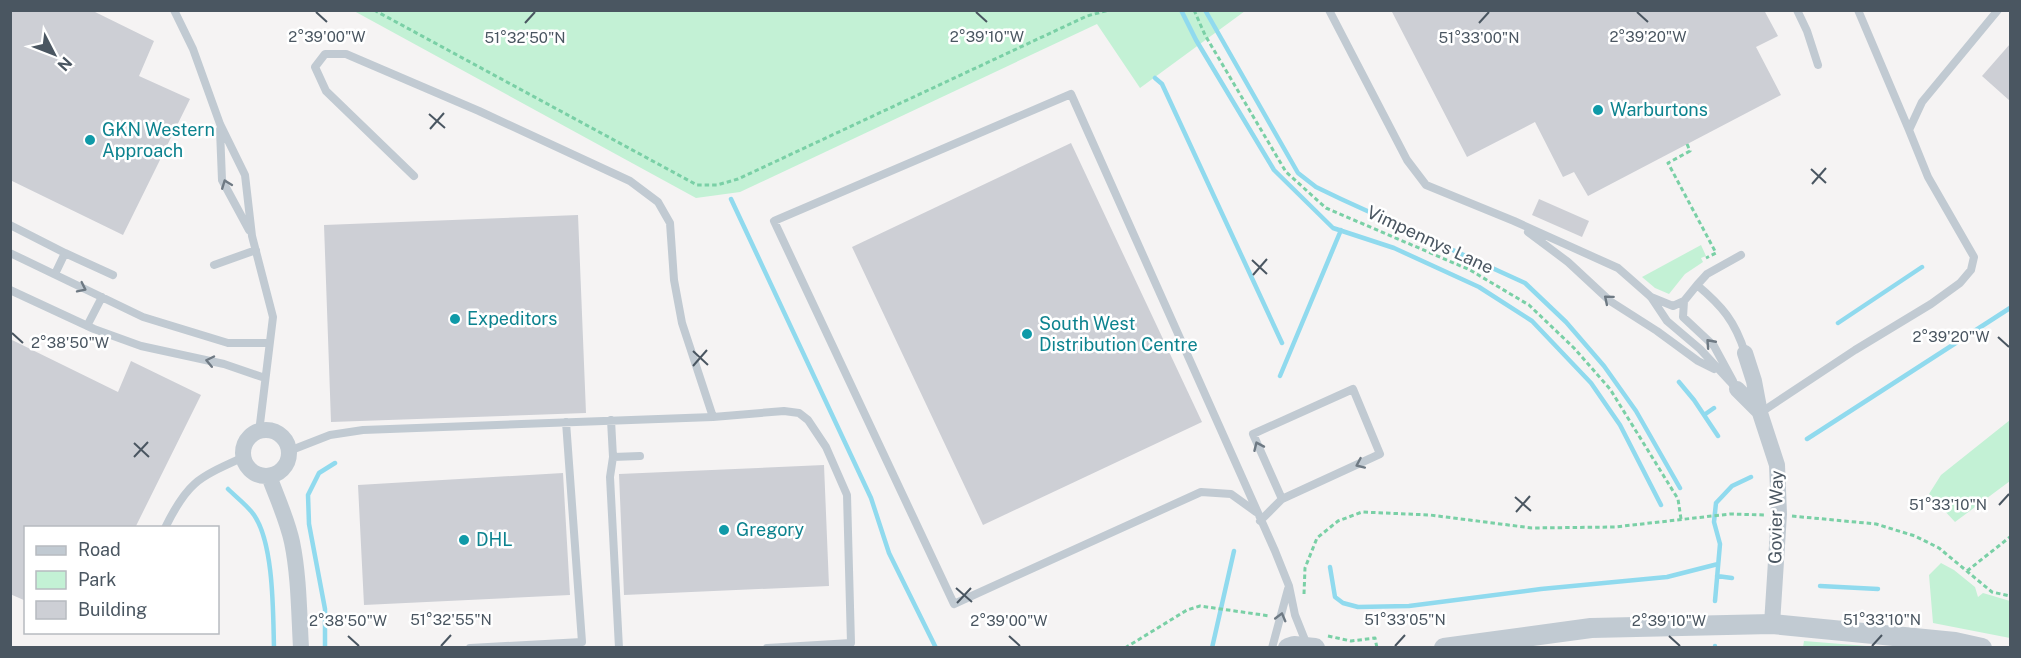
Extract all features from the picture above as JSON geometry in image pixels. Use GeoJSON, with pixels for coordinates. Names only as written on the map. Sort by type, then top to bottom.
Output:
{"type":"FeatureCollection","features":[{"type":"Feature","properties":{"kind":"street","name":"Govier Way"},"geometry":{"type":"LineString","coordinates":[[1745,353],[1754,381],[1760,413],[1777,465],[1779,514],[1772,624]]}},
{"type":"Feature","properties":{"kind":"street"},"geometry":{"type":"LineString","coordinates":[[1737,388],[1760,413]]}},
{"type":"Feature","properties":{"kind":"street"},"geometry":{"type":"LineString","coordinates":[[259,432],[277,433],[287,443],[289,451],[287,462],[282,470],[269,476],[258,475],[251,471],[244,457],[246,443],[259,432]]}},
{"type":"Feature","properties":{"kind":"street"},"geometry":{"type":"LineString","coordinates":[[269,476],[292,542],[298,591],[301,648]]}},
{"type":"Feature","properties":{"kind":"street"},"geometry":{"type":"LineString","coordinates":[[1444,648],[1591,628],[1772,624],[1955,642],[1982,648]]}},
{"type":"Feature","properties":{"kind":"street"},"geometry":{"type":"LineString","coordinates":[[1288,648],[1316,643]]}},
{"type":"Feature","properties":{"kind":"lane"},"geometry":{"type":"LineString","coordinates":[[174,10],[194,49],[220,124],[245,175],[252,236],[273,316],[259,432]]}},
{"type":"Feature","properties":{"kind":"lane"},"geometry":{"type":"LineString","coordinates":[[1329,10],[1407,160],[1426,185],[1514,221],[1618,268],[1651,297],[1667,321],[1700,348],[1737,388]]}},
{"type":"Feature","properties":{"kind":"lane"},"geometry":{"type":"LineString","coordinates":[[1797,10],[1807,31],[1818,65]]}},
{"type":"Feature","properties":{"kind":"lane"},"geometry":{"type":"LineString","coordinates":[[1760,413],[1931,304],[1960,283],[1971,270],[1974,257],[1928,177],[1858,10]]}},
{"type":"Feature","properties":{"kind":"lane"},"geometry":{"type":"LineString","coordinates":[[1909,130],[1922,102],[1998,10]]}},
{"type":"Feature","properties":{"kind":"lane"},"geometry":{"type":"LineString","coordinates":[[414,176],[326,91],[315,67],[326,54],[346,54],[479,111],[630,181],[658,202],[670,223],[674,280],[682,323],[712,417]]}},
{"type":"Feature","properties":{"kind":"lane"},"geometry":{"type":"LineString","coordinates":[[1256,512],[1231,494],[1201,492],[954,604],[774,221],[1071,94],[1235,459],[1289,586],[1295,615],[1316,643]]}},
{"type":"Feature","properties":{"kind":"lane"},"geometry":{"type":"LineString","coordinates":[[220,124],[222,180],[252,236]]}},
{"type":"Feature","properties":{"kind":"lane"},"geometry":{"type":"LineString","coordinates":[[1514,221],[1568,262],[1610,301],[1698,361],[1720,372]]}},
{"type":"Feature","properties":{"kind":"lane"},"geometry":{"type":"LineString","coordinates":[[10,225],[113,275]]}},
{"type":"Feature","properties":{"kind":"lane"},"geometry":{"type":"LineString","coordinates":[[214,265],[256,250]]}},
{"type":"Feature","properties":{"kind":"lane"},"geometry":{"type":"LineString","coordinates":[[10,253],[143,317],[228,343],[270,343]]}},
{"type":"Feature","properties":{"kind":"lane"},"geometry":{"type":"LineString","coordinates":[[55,274],[65,253]]}},
{"type":"Feature","properties":{"kind":"lane"},"geometry":{"type":"LineString","coordinates":[[1651,297],[1673,306],[1684,301],[1707,274],[1741,255]]}},
{"type":"Feature","properties":{"kind":"lane"},"geometry":{"type":"LineString","coordinates":[[1696,285],[1716,301],[1731,319],[1745,353]]}},
{"type":"Feature","properties":{"kind":"lane"},"geometry":{"type":"LineString","coordinates":[[10,290],[87,326],[141,346],[224,364],[265,378]]}},
{"type":"Feature","properties":{"kind":"lane"},"geometry":{"type":"LineString","coordinates":[[87,326],[102,297]]}},
{"type":"Feature","properties":{"kind":"lane"},"geometry":{"type":"LineString","coordinates":[[1684,301],[1683,317],[1714,346],[1737,388]]}},
{"type":"Feature","properties":{"kind":"lane"},"geometry":{"type":"LineString","coordinates":[[1260,521],[1282,499],[1380,454],[1353,389],[1253,435],[1282,499]]}},
{"type":"Feature","properties":{"kind":"lane"},"geometry":{"type":"LineString","coordinates":[[289,451],[330,435],[363,430],[712,417],[784,411],[799,413],[808,420],[826,447],[847,495],[851,643],[767,648]]}},
{"type":"Feature","properties":{"kind":"lane"},"geometry":{"type":"LineString","coordinates":[[610,420],[613,457],[610,477],[619,648]]}},
{"type":"Feature","properties":{"kind":"lane"},"geometry":{"type":"LineString","coordinates":[[471,648],[582,642],[566,422]]}},
{"type":"Feature","properties":{"kind":"lane"},"geometry":{"type":"LineString","coordinates":[[613,457],[640,456]]}},
{"type":"Feature","properties":{"kind":"lane"},"geometry":{"type":"LineString","coordinates":[[166,526],[186,490],[202,476],[244,457]]}},
{"type":"Feature","properties":{"kind":"lane"},"geometry":{"type":"LineString","coordinates":[[1272,648],[1289,586]]}},
{"type":"Feature","properties":{"kind":"path"},"geometry":{"type":"LineString","coordinates":[[374,10],[697,185],[717,185],[738,179],[1087,16],[1109,10]]}},
{"type":"Feature","properties":{"kind":"path","name":"Vimpennys Lane"},"geometry":{"type":"LineString","coordinates":[[1194,10],[1205,35],[1286,172],[1326,208],[1470,270],[1529,305],[1574,348],[1610,389],[1678,499],[1681,519]]}},
{"type":"Feature","properties":{"kind":"path"},"geometry":{"type":"LineString","coordinates":[[1687,144],[1690,151],[1668,163],[1716,253],[1706,258]]}},
{"type":"Feature","properties":{"kind":"path"},"geometry":{"type":"LineString","coordinates":[[1295,615],[1304,611],[1305,568],[1317,538],[1338,521],[1362,512],[1430,515],[1532,528],[1615,527],[1730,514],[1779,514],[1876,524],[1915,536],[1939,548],[1992,592],[2010,596]]}},
{"type":"Feature","properties":{"kind":"path"},"geometry":{"type":"LineString","coordinates":[[1967,571],[2010,537]]}},
{"type":"Feature","properties":{"kind":"path"},"geometry":{"type":"LineString","coordinates":[[1125,648],[1187,610],[1200,606],[1280,618]]}},
{"type":"Feature","properties":{"kind":"path"},"geometry":{"type":"LineString","coordinates":[[1316,643],[1376,638],[1377,648]]}},
{"type":"Feature","properties":{"kind":"green space"},"geometry":{"type":"Polygon","coordinates":[[[354,11],[1245,11],[1140,88],[1097,24],[740,192],[696,198],[354,11]]]}},
{"type":"Feature","properties":{"kind":"green space"},"geometry":{"type":"Polygon","coordinates":[[[1701,245],[1706,256],[1701,258],[1703,262],[1685,274],[1669,294],[1655,288],[1642,277],[1701,245]]]}},
{"type":"Feature","properties":{"kind":"green space"},"geometry":{"type":"Polygon","coordinates":[[[2010,420],[2010,481],[1955,522],[1929,494],[1941,475],[2010,420]]]}},
{"type":"Feature","properties":{"kind":"green space"},"geometry":{"type":"Polygon","coordinates":[[[1941,563],[1975,587],[1978,597],[1983,593],[2010,601],[2010,638],[1933,623],[1929,575],[1941,563]]]}},
{"type":"Feature","properties":{"kind":"green space"},"geometry":{"type":"Polygon","coordinates":[[[1804,641],[1879,647],[1803,647],[1804,641]]]}},
{"type":"Feature","properties":{"kind":"building","name":"GKN Western Approach"},"geometry":{"type":"Polygon","coordinates":[[[10,10],[91,10],[154,41],[139,76],[190,99],[123,235],[10,180],[10,10]]]}},
{"type":"Feature","properties":{"kind":"building","name":"Warburtons"},"geometry":{"type":"Polygon","coordinates":[[[1391,10],[1764,10],[1778,36],[1756,47],[1781,95],[1588,196],[1574,172],[1563,177],[1535,122],[1467,157],[1391,10]]]}},
{"type":"Feature","properties":{"kind":"building"},"geometry":{"type":"Polygon","coordinates":[[[2010,44],[2010,101],[1982,76],[2010,44]]]}},
{"type":"Feature","properties":{"kind":"building","name":"South West Distribution Centre"},"geometry":{"type":"Polygon","coordinates":[[[1071,143],[1202,422],[983,525],[852,247],[1071,143]]]}},
{"type":"Feature","properties":{"kind":"building"},"geometry":{"type":"Polygon","coordinates":[[[1539,199],[1589,221],[1582,237],[1532,215],[1539,199]]]}},
{"type":"Feature","properties":{"kind":"building","name":"Expeditors"},"geometry":{"type":"Polygon","coordinates":[[[578,215],[586,413],[331,422],[324,225],[578,215]]]}},
{"type":"Feature","properties":{"kind":"building"},"geometry":{"type":"Polygon","coordinates":[[[10,339],[118,392],[131,361],[201,395],[136,526],[24,526],[24,600],[10,594],[10,339]]]}},
{"type":"Feature","properties":{"kind":"building","name":"Gregory"},"geometry":{"type":"Polygon","coordinates":[[[824,465],[829,586],[624,595],[619,474],[824,465]]]}},
{"type":"Feature","properties":{"kind":"building","name":"DHL"},"geometry":{"type":"Polygon","coordinates":[[[563,473],[570,595],[364,605],[358,485],[563,473]]]}},
{"type":"Feature","properties":{"kind":"waterway"},"geometry":{"type":"LineString","coordinates":[[1181,10],[1196,40],[1274,170],[1333,228],[1394,248],[1479,287],[1532,321],[1591,383],[1620,425],[1661,505]]}},
{"type":"Feature","properties":{"kind":"waterway"},"geometry":{"type":"LineString","coordinates":[[1205,10],[1298,173],[1316,187],[1525,283],[1566,322],[1604,366],[1636,411],[1680,488]]}},
{"type":"Feature","properties":{"kind":"waterway"},"geometry":{"type":"LineString","coordinates":[[1155,78],[1162,84],[1282,343]]}},
{"type":"Feature","properties":{"kind":"waterway"},"geometry":{"type":"LineString","coordinates":[[731,199],[871,498],[889,553],[936,648]]}},
{"type":"Feature","properties":{"kind":"waterway"},"geometry":{"type":"LineString","coordinates":[[1280,376],[1341,230]]}},
{"type":"Feature","properties":{"kind":"waterway"},"geometry":{"type":"LineString","coordinates":[[1838,323],[1922,267]]}},
{"type":"Feature","properties":{"kind":"waterway"},"geometry":{"type":"LineString","coordinates":[[1807,439],[2010,308]]}},
{"type":"Feature","properties":{"kind":"waterway"},"geometry":{"type":"LineString","coordinates":[[1679,382],[1718,436]]}},
{"type":"Feature","properties":{"kind":"waterway"},"geometry":{"type":"LineString","coordinates":[[1704,415],[1714,408]]}},
{"type":"Feature","properties":{"kind":"waterway"},"geometry":{"type":"LineString","coordinates":[[325,648],[325,609],[309,524],[308,495],[319,473],[335,463]]}},
{"type":"Feature","properties":{"kind":"waterway"},"geometry":{"type":"LineString","coordinates":[[1715,601],[1720,544],[1714,522],[1716,503],[1732,486],[1751,477]]}},
{"type":"Feature","properties":{"kind":"waterway"},"geometry":{"type":"LineString","coordinates":[[228,489],[254,515],[261,528],[271,579],[274,648]]}},
{"type":"Feature","properties":{"kind":"waterway"},"geometry":{"type":"LineString","coordinates":[[1212,648],[1234,551]]}},
{"type":"Feature","properties":{"kind":"waterway"},"geometry":{"type":"LineString","coordinates":[[1330,567],[1335,597],[1343,603],[1358,607],[1409,606],[1541,589],[1667,577],[1718,564]]}},
{"type":"Feature","properties":{"kind":"waterway"},"geometry":{"type":"LineString","coordinates":[[1717,576],[1732,578]]}},
{"type":"Feature","properties":{"kind":"waterway"},"geometry":{"type":"LineString","coordinates":[[1820,586],[1878,589]]}},
{"type":"Feature","properties":{"kind":"place","name":"Warburtons"},"geometry":{"type":"Point","coordinates":[1598,110]}},
{"type":"Feature","properties":{"kind":"place","name":"GKN Western Approach"},"geometry":{"type":"Point","coordinates":[90,140]}},
{"type":"Feature","properties":{"kind":"place","name":"Expeditors"},"geometry":{"type":"Point","coordinates":[455,319]}},
{"type":"Feature","properties":{"kind":"place","name":"South West Distribution Centre"},"geometry":{"type":"Point","coordinates":[1027,334]}},
{"type":"Feature","properties":{"kind":"place","name":"Gregory"},"geometry":{"type":"Point","coordinates":[724,530]}},
{"type":"Feature","properties":{"kind":"place","name":"DHL"},"geometry":{"type":"Point","coordinates":[464,540]}}]}
